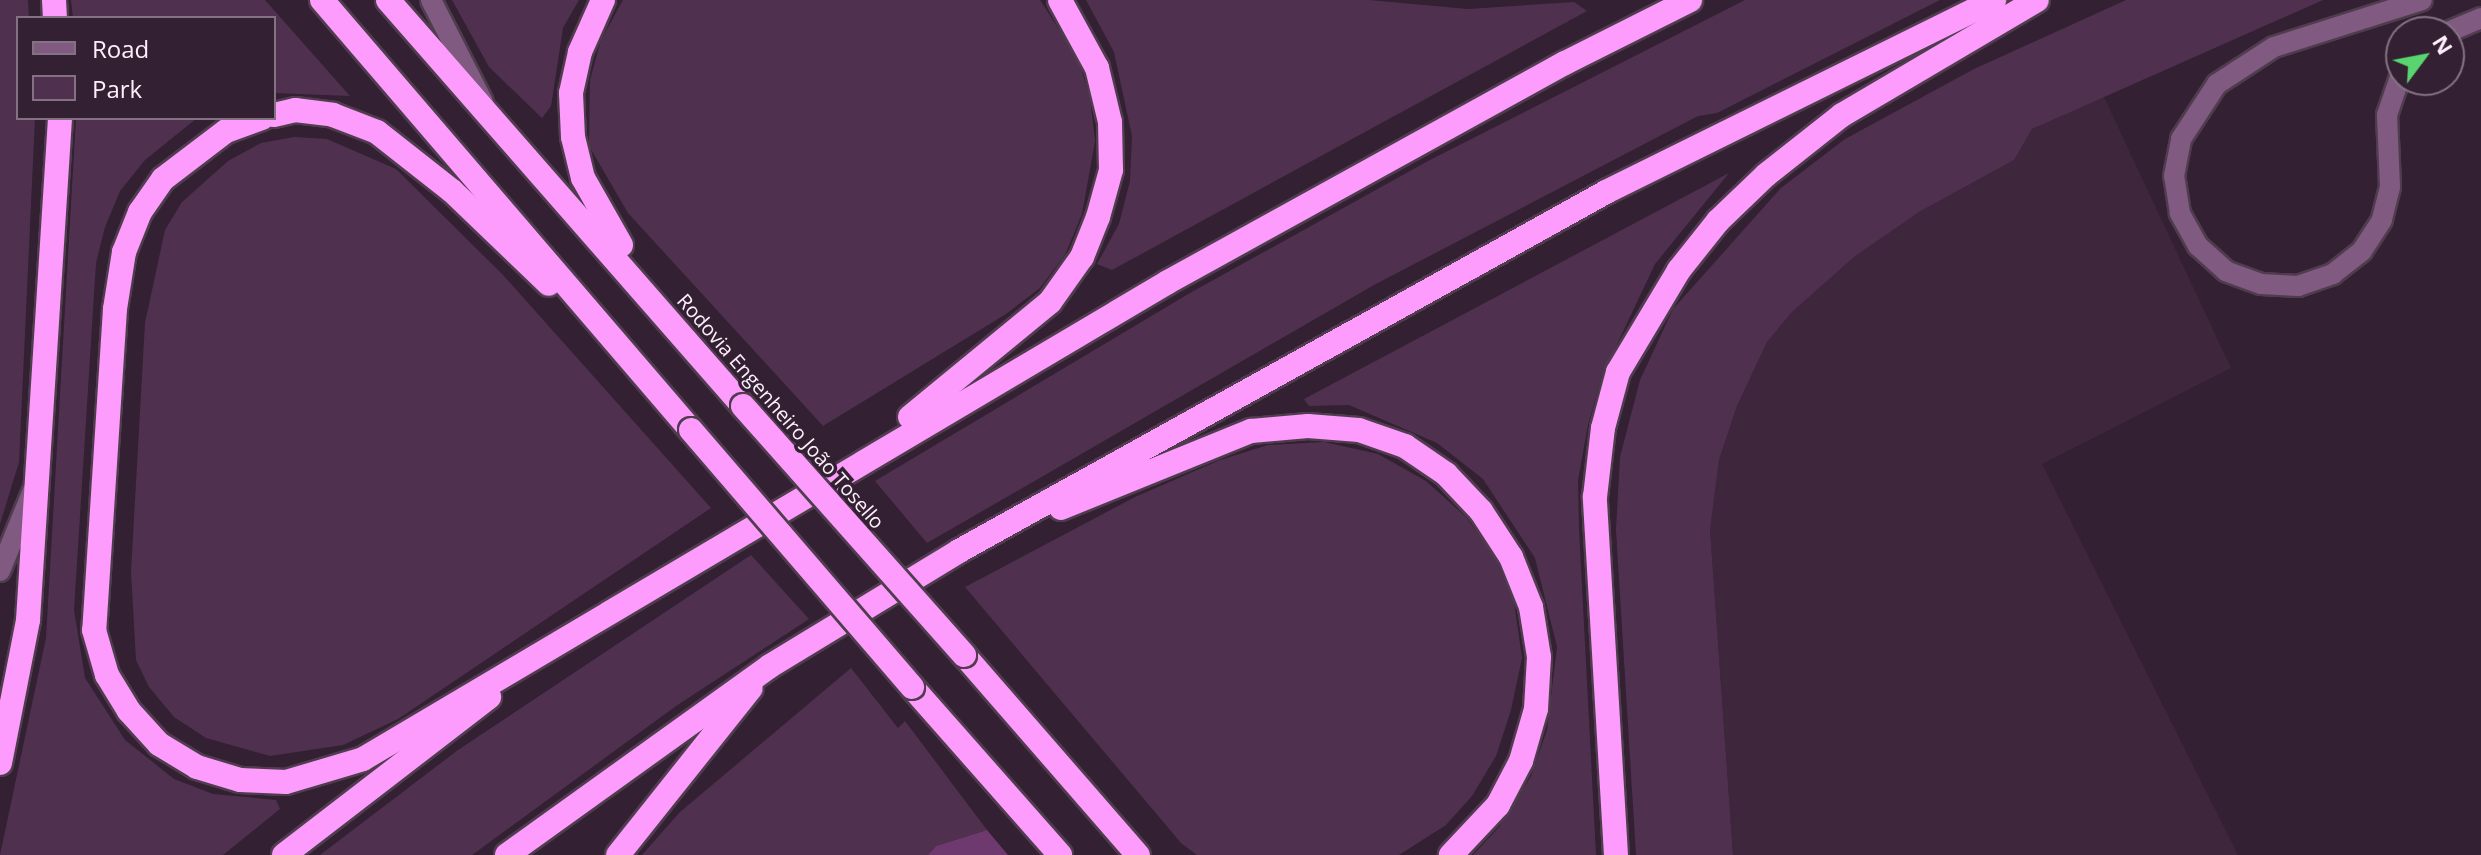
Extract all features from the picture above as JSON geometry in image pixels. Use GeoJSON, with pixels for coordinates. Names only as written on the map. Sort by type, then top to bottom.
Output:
{"type":"FeatureCollection","features":[{"type":"Feature","properties":{"kind":"highway"},"geometry":{"type":"LineString","coordinates":[[322,0],[1060,855]]}},
{"type":"Feature","properties":{"kind":"highway","name":"Rodovia Engenheiro João Tosello"},"geometry":{"type":"LineString","coordinates":[[388,0],[1138,855]]}},
{"type":"Feature","properties":{"kind":"highway"},"geometry":{"type":"LineString","coordinates":[[603,0],[580,52],[571,93],[573,137],[583,178],[604,221],[696,351]]}},
{"type":"Feature","properties":{"kind":"highway"},"geometry":{"type":"LineString","coordinates":[[855,463],[1050,302],[1082,257],[1111,170],[1110,122],[1097,68],[1060,0]]}},
{"type":"Feature","properties":{"kind":"highway"},"geometry":{"type":"LineString","coordinates":[[256,120],[226,131],[163,179],[140,212],[124,252],[94,590],[94,630],[107,675],[129,711],[159,744],[197,767],[240,780],[286,782],[363,759],[589,620],[855,463],[1404,150],[1690,0]]}},
{"type":"Feature","properties":{"kind":"highway"},"geometry":{"type":"LineString","coordinates":[[507,855],[770,666],[959,551],[1606,192],[1994,0]]}},
{"type":"Feature","properties":{"kind":"highway"},"geometry":{"type":"LineString","coordinates":[[1616,855],[1595,497],[1603,428],[1618,372],[1679,270],[1718,221],[1766,175],[1854,107],[2037,0]]}},
{"type":"Feature","properties":{"kind":"highway"},"geometry":{"type":"LineString","coordinates":[[276,115],[295,110],[333,115],[377,132],[452,191],[651,383]]}},
{"type":"Feature","properties":{"kind":"highway"},"geometry":{"type":"LineString","coordinates":[[0,763],[28,620],[60,120]]}},
{"type":"Feature","properties":{"kind":"highway"},"geometry":{"type":"LineString","coordinates":[[959,551],[1251,431],[1308,426],[1359,430],[1405,446],[1464,493],[1511,557],[1531,607],[1539,657],[1536,709],[1521,761],[1498,805],[1451,855]]}},
{"type":"Feature","properties":{"kind":"highway"},"geometry":{"type":"LineString","coordinates":[[284,855],[589,620]]}},
{"type":"Feature","properties":{"kind":"highway"},"geometry":{"type":"LineString","coordinates":[[618,855],[770,666]]}},
{"type":"Feature","properties":{"kind":"highway"},"geometry":{"type":"LineString","coordinates":[[1008,704],[1156,855]]}},
{"type":"Feature","properties":{"kind":"highway"},"geometry":{"type":"LineString","coordinates":[[946,726],[1044,855]]}},
{"type":"Feature","properties":{"kind":"lane"},"geometry":{"type":"LineString","coordinates":[[431,0],[490,116]]}},
{"type":"Feature","properties":{"kind":"lane"},"geometry":{"type":"LineString","coordinates":[[2393,96],[2387,115],[2390,187],[2382,220],[2362,251],[2333,274],[2285,285],[2261,284],[2226,271],[2198,246],[2180,213],[2174,176],[2181,139],[2217,84],[2274,47],[2422,0]]}},
{"type":"Feature","properties":{"kind":"lane"},"geometry":{"type":"LineString","coordinates":[[0,571],[39,476]]}},
{"type":"Feature","properties":{"kind":"shaded area"},"geometry":{"type":"Polygon","coordinates":[[[2103,95],[2231,368],[2042,464],[2238,855],[1733,855],[1710,530],[1719,460],[1737,406],[1767,342],[1792,312],[1854,257],[1919,212],[2014,160],[2031,130],[2103,95]]]}},
{"type":"Feature","properties":{"kind":"shaded area"},"geometry":{"type":"Polygon","coordinates":[[[987,830],[1008,855],[928,855],[936,846],[987,830]]]}},
{"type":"Feature","properties":{"kind":"green space"},"geometry":{"type":"Polygon","coordinates":[[[0,0],[28,0],[29,16],[16,16],[16,120],[35,120],[19,462],[0,524],[0,0]]]}},
{"type":"Feature","properties":{"kind":"green space"},"geometry":{"type":"Polygon","coordinates":[[[71,0],[265,0],[350,96],[276,93],[276,16],[73,16],[71,0]]]}},
{"type":"Feature","properties":{"kind":"green space"},"geometry":{"type":"Polygon","coordinates":[[[452,0],[579,0],[563,28],[551,106],[542,118],[489,67],[452,0]]]}},
{"type":"Feature","properties":{"kind":"green space"},"geometry":{"type":"Polygon","coordinates":[[[623,0],[1040,0],[1078,59],[1090,98],[1095,141],[1082,214],[1065,255],[1040,288],[1006,314],[823,426],[628,213],[589,146],[590,80],[601,40],[623,0]]]}},
{"type":"Feature","properties":{"kind":"green space"},"geometry":{"type":"Polygon","coordinates":[[[1086,0],[1369,0],[1468,9],[1574,2],[1587,11],[1112,270],[1097,264],[1119,224],[1130,181],[1132,136],[1114,52],[1086,0]]]}},
{"type":"Feature","properties":{"kind":"green space"},"geometry":{"type":"Polygon","coordinates":[[[1745,0],[1940,0],[1717,113],[1698,116],[1374,285],[927,543],[875,481],[1190,293],[1428,161],[1745,0]]]}},
{"type":"Feature","properties":{"kind":"green space"},"geometry":{"type":"Polygon","coordinates":[[[2126,0],[2323,0],[2032,129],[2014,160],[1919,212],[1854,257],[1792,312],[1767,342],[1737,406],[1719,460],[1710,530],[1733,855],[1636,855],[1616,530],[1620,457],[1640,380],[1673,309],[1781,188],[1845,139],[1974,69],[2126,0]]]}},
{"type":"Feature","properties":{"kind":"green space"},"geometry":{"type":"Polygon","coordinates":[[[76,120],[195,120],[145,160],[120,191],[105,227],[96,263],[74,610],[85,678],[125,740],[174,779],[213,794],[276,800],[280,809],[223,855],[0,855],[46,638],[76,120]]]}},
{"type":"Feature","properties":{"kind":"green space"},"geometry":{"type":"Polygon","coordinates":[[[294,137],[327,139],[396,169],[503,275],[711,508],[398,719],[343,745],[270,756],[206,738],[174,717],[149,687],[136,660],[131,572],[145,323],[165,230],[182,202],[228,161],[261,143],[294,137]]]}},
{"type":"Feature","properties":{"kind":"green space"},"geometry":{"type":"Polygon","coordinates":[[[1729,173],[1655,264],[1602,376],[1588,425],[1578,480],[1596,855],[1473,855],[1499,827],[1531,776],[1547,730],[1557,647],[1535,558],[1483,479],[1437,443],[1349,405],[1309,406],[1304,399],[1729,173]]]}},
{"type":"Feature","properties":{"kind":"green space"},"geometry":{"type":"Polygon","coordinates":[[[1324,442],[1378,454],[1426,481],[1466,517],[1494,555],[1514,602],[1522,658],[1511,710],[1496,756],[1472,796],[1446,825],[1399,855],[1197,855],[1181,843],[965,587],[1135,497],[1220,460],[1268,445],[1324,442]]]}},
{"type":"Feature","properties":{"kind":"green space"},"geometry":{"type":"Polygon","coordinates":[[[751,555],[809,619],[676,706],[472,855],[320,855],[458,750],[751,555]]]}},
{"type":"Feature","properties":{"kind":"green space"},"geometry":{"type":"Polygon","coordinates":[[[851,668],[898,728],[905,721],[987,830],[936,846],[928,855],[642,855],[680,812],[851,668]]]}}]}
